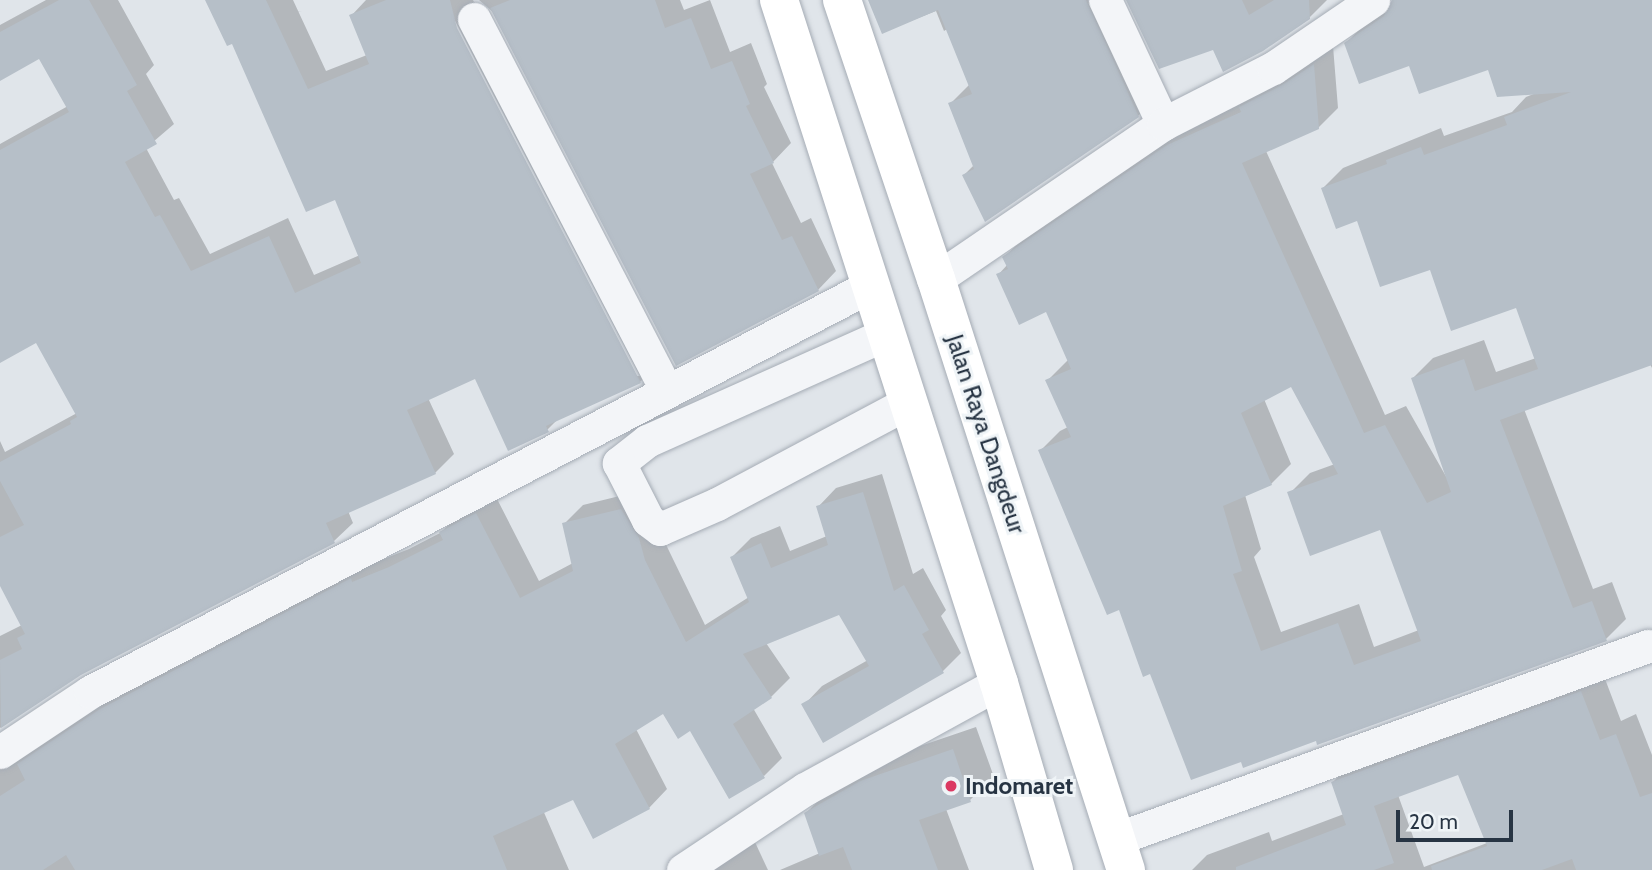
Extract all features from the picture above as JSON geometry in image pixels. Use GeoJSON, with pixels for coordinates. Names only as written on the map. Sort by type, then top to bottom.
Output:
{"type":"FeatureCollection","features":[{"type":"Feature","properties":{"kind":"highway"},"geometry":{"type":"LineString","coordinates":[[779,0],[999,683],[1054,870]]}},
{"type":"Feature","properties":{"kind":"highway","name":"Jalan Raya Dangdeur"},"geometry":{"type":"LineString","coordinates":[[842,0],[936,279],[1121,855]]}},
{"type":"Feature","properties":{"kind":"street"},"geometry":{"type":"LineString","coordinates":[[1105,0],[1163,124]]}},
{"type":"Feature","properties":{"kind":"street"},"geometry":{"type":"LineString","coordinates":[[936,279],[1163,124],[1272,68],[1373,0]]}},
{"type":"Feature","properties":{"kind":"street"},"geometry":{"type":"LineString","coordinates":[[474,19],[667,391]]}},
{"type":"Feature","properties":{"kind":"street"},"geometry":{"type":"LineString","coordinates":[[0,752],[90,692],[872,285]]}},
{"type":"Feature","properties":{"kind":"street"},"geometry":{"type":"LineString","coordinates":[[886,334],[647,441],[619,463],[648,520],[660,529],[717,504],[909,402]]}},
{"type":"Feature","properties":{"kind":"street"},"geometry":{"type":"LineString","coordinates":[[1121,855],[1648,646]]}},
{"type":"Feature","properties":{"kind":"street"},"geometry":{"type":"LineString","coordinates":[[683,870],[805,789],[999,683]]}},
{"type":"Feature","properties":{"kind":"building"},"geometry":{"type":"Polygon","coordinates":[[[59,0],[89,0],[137,85],[127,91],[157,144],[125,162],[155,217],[160,215],[191,271],[269,236],[295,293],[361,263],[335,200],[306,212],[232,44],[227,46],[205,0],[266,0],[308,89],[369,64],[349,15],[386,0],[450,0],[457,28],[641,383],[546,426],[549,432],[508,451],[475,379],[407,410],[436,474],[326,523],[335,543],[81,675],[1,728],[0,660],[22,649],[17,638],[25,634],[0,586],[0,537],[24,525],[0,481],[0,462],[71,424],[70,421],[77,417],[36,343],[0,363],[0,150],[69,112],[39,59],[0,81],[0,32],[59,0]]]}},
{"type":"Feature","properties":{"kind":"building"},"geometry":{"type":"Polygon","coordinates":[[[510,0],[655,0],[665,28],[691,18],[711,69],[732,61],[750,104],[746,106],[774,163],[750,174],[782,240],[792,236],[819,291],[676,366],[490,8],[510,0]]]}},
{"type":"Feature","properties":{"kind":"building"},"geometry":{"type":"Polygon","coordinates":[[[868,0],[1086,0],[1139,117],[985,222],[962,175],[974,169],[948,103],[972,94],[938,10],[882,34],[868,0]]]}},
{"type":"Feature","properties":{"kind":"building"},"geometry":{"type":"Polygon","coordinates":[[[1126,0],[1242,0],[1249,15],[1274,0],[1309,0],[1310,19],[1263,51],[1223,72],[1213,50],[1159,69],[1126,0]]]}},
{"type":"Feature","properties":{"kind":"building"},"geometry":{"type":"Polygon","coordinates":[[[1392,0],[1652,0],[1652,365],[1500,420],[1573,608],[1592,601],[1607,641],[1317,745],[1316,741],[1243,768],[1241,762],[1191,780],[1150,674],[1143,677],[1119,610],[1107,615],[1038,450],[1071,437],[1045,380],[1071,369],[1046,312],[1019,325],[996,274],[1008,269],[1002,257],[1167,145],[1241,112],[1239,107],[1282,85],[1314,64],[1319,129],[1242,163],[1364,433],[1385,425],[1427,503],[1451,492],[1411,378],[1464,359],[1475,391],[1538,369],[1516,308],[1451,331],[1430,270],[1380,287],[1357,221],[1336,229],[1321,188],[1387,164],[1386,160],[1421,147],[1424,155],[1507,125],[1504,117],[1571,92],[1497,97],[1488,70],[1419,94],[1409,66],[1359,84],[1344,43],[1384,16],[1392,0]],[[1291,387],[1241,413],[1272,485],[1223,506],[1242,571],[1233,574],[1261,651],[1338,623],[1354,665],[1421,641],[1380,530],[1310,556],[1287,492],[1338,474],[1291,387]]]}},
{"type":"Feature","properties":{"kind":"building"},"geometry":{"type":"Polygon","coordinates":[[[863,492],[894,591],[904,585],[929,630],[922,634],[944,673],[823,743],[801,704],[869,666],[839,615],[743,654],[772,698],[733,724],[765,778],[729,799],[690,731],[678,739],[663,714],[615,744],[650,809],[593,839],[573,800],[493,836],[507,870],[75,870],[66,855],[43,870],[0,870],[0,796],[25,780],[17,764],[100,709],[351,578],[352,582],[389,567],[443,540],[439,532],[476,513],[520,598],[573,571],[562,523],[621,509],[639,538],[645,560],[686,642],[749,602],[730,557],[761,543],[771,568],[828,545],[816,506],[863,492]]]}},
{"type":"Feature","properties":{"kind":"building"},"geometry":{"type":"Polygon","coordinates":[[[1581,691],[1600,740],[1616,734],[1640,797],[1652,793],[1652,870],[1576,870],[1572,859],[1542,870],[1432,870],[1431,866],[1487,846],[1458,775],[1374,806],[1394,863],[1374,870],[1236,870],[1236,867],[1346,825],[1331,782],[1581,691]]]}},
{"type":"Feature","properties":{"kind":"building"},"geometry":{"type":"Polygon","coordinates":[[[953,749],[971,802],[919,820],[938,870],[852,870],[843,847],[819,856],[804,813],[860,781],[953,749]]]}},
{"type":"Feature","properties":{"kind":"place","name":"Indomaret"},"geometry":{"type":"Point","coordinates":[951,786]}}]}
